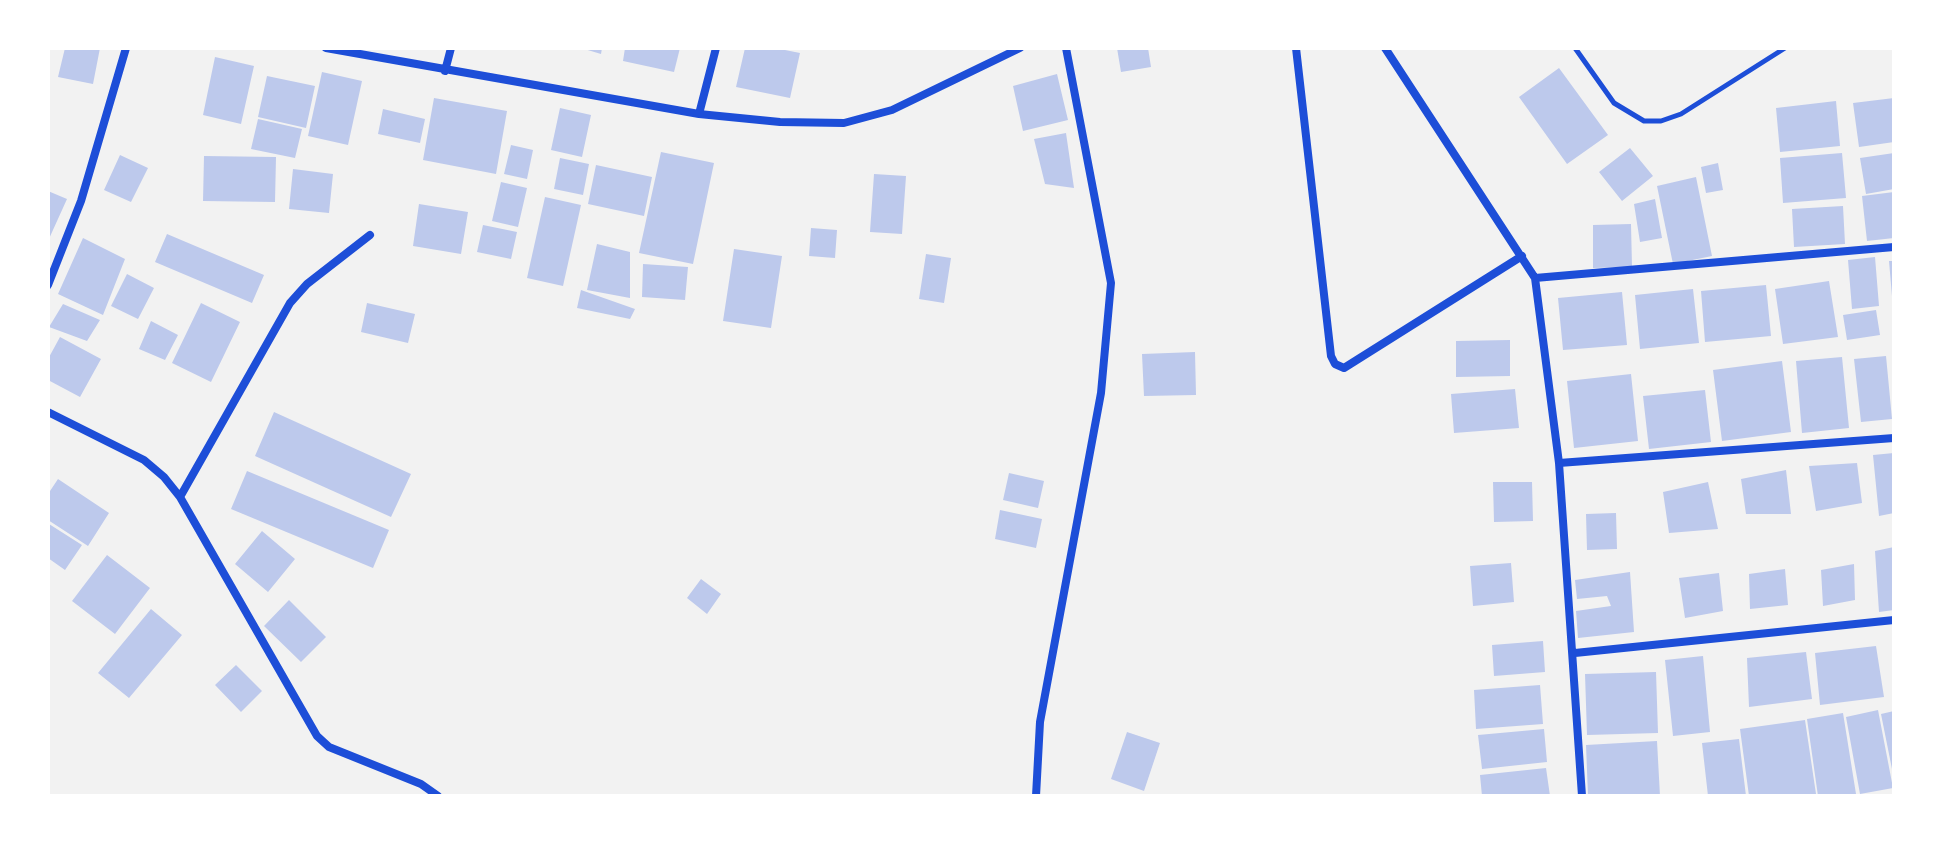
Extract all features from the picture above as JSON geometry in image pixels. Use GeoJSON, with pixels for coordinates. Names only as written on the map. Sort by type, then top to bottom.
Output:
{"type":"FeatureCollection","features":[{"type":"Feature","properties":{"kind":"street"},"geometry":{"type":"LineString","coordinates":[[48,285],[81,201],[126,48]]}},
{"type":"Feature","properties":{"kind":"street"},"geometry":{"type":"LineString","coordinates":[[326,48],[699,114],[780,122],[844,123],[892,110],[1020,48]]}},
{"type":"Feature","properties":{"kind":"street"},"geometry":{"type":"LineString","coordinates":[[445,71],[451,48]]}},
{"type":"Feature","properties":{"kind":"street"},"geometry":{"type":"LineString","coordinates":[[699,114],[716,48]]}},
{"type":"Feature","properties":{"kind":"street"},"geometry":{"type":"LineString","coordinates":[[1036,796],[1040,722],[1101,393],[1111,283],[1066,48]]}},
{"type":"Feature","properties":{"kind":"street"},"geometry":{"type":"LineString","coordinates":[[1296,48],[1331,356],[1335,364],[1344,368],[1522,256]]}},
{"type":"Feature","properties":{"kind":"street"},"geometry":{"type":"LineString","coordinates":[[1385,48],[1535,278],[1559,463],[1575,653],[1582,796]]}},
{"type":"Feature","properties":{"kind":"street"},"geometry":{"type":"LineString","coordinates":[[180,497],[290,303],[307,284],[370,235]]}},
{"type":"Feature","properties":{"kind":"street"},"geometry":{"type":"LineString","coordinates":[[1535,278],[1894,247]]}},
{"type":"Feature","properties":{"kind":"street"},"geometry":{"type":"LineString","coordinates":[[48,412],[144,460],[180,497],[317,736],[342,754],[421,784],[438,796]]}},
{"type":"Feature","properties":{"kind":"street"},"geometry":{"type":"LineString","coordinates":[[1559,463],[1894,438]]}},
{"type":"Feature","properties":{"kind":"street"},"geometry":{"type":"LineString","coordinates":[[1575,653],[1894,620]]}},
{"type":"Feature","properties":{"kind":"lane"},"geometry":{"type":"LineString","coordinates":[[1575,48],[1614,103],[1644,121],[1661,121],[1681,114],[1785,48]]}},
{"type":"Feature","properties":{"kind":"building"},"geometry":{"type":"Polygon","coordinates":[[[65,48],[100,48],[93,84],[58,77],[65,48]]]}},
{"type":"Feature","properties":{"kind":"building"},"geometry":{"type":"Polygon","coordinates":[[[581,48],[602,48],[601,54],[581,48]]]}},
{"type":"Feature","properties":{"kind":"building"},"geometry":{"type":"Polygon","coordinates":[[[625,48],[680,48],[674,72],[623,61],[625,48]]]}},
{"type":"Feature","properties":{"kind":"building"},"geometry":{"type":"Polygon","coordinates":[[[745,48],[775,48],[800,53],[790,98],[736,87],[745,48]]]}},
{"type":"Feature","properties":{"kind":"building"},"geometry":{"type":"Polygon","coordinates":[[[1117,48],[1148,48],[1151,67],[1121,72],[1117,48]]]}},
{"type":"Feature","properties":{"kind":"building"},"geometry":{"type":"Polygon","coordinates":[[[215,57],[254,66],[241,124],[203,115],[215,57]]]}},
{"type":"Feature","properties":{"kind":"building"},"geometry":{"type":"Polygon","coordinates":[[[1559,68],[1608,135],[1567,164],[1519,97],[1559,68]]]}},
{"type":"Feature","properties":{"kind":"building"},"geometry":{"type":"Polygon","coordinates":[[[322,72],[362,81],[348,145],[308,136],[322,72]]]}},
{"type":"Feature","properties":{"kind":"building"},"geometry":{"type":"Polygon","coordinates":[[[1057,74],[1068,120],[1023,131],[1013,86],[1057,74]]]}},
{"type":"Feature","properties":{"kind":"building"},"geometry":{"type":"Polygon","coordinates":[[[267,76],[315,86],[306,128],[258,117],[267,76]]]}},
{"type":"Feature","properties":{"kind":"building"},"geometry":{"type":"Polygon","coordinates":[[[434,98],[507,111],[496,174],[423,160],[434,98]]]}},
{"type":"Feature","properties":{"kind":"building"},"geometry":{"type":"Polygon","coordinates":[[[1894,98],[1894,142],[1859,147],[1853,103],[1894,98]]]}},
{"type":"Feature","properties":{"kind":"building"},"geometry":{"type":"Polygon","coordinates":[[[1836,101],[1840,146],[1780,152],[1776,108],[1836,101]]]}},
{"type":"Feature","properties":{"kind":"building"},"geometry":{"type":"Polygon","coordinates":[[[560,108],[591,115],[582,157],[551,150],[560,108]]]}},
{"type":"Feature","properties":{"kind":"building"},"geometry":{"type":"Polygon","coordinates":[[[383,109],[425,119],[420,143],[378,134],[383,109]]]}},
{"type":"Feature","properties":{"kind":"building"},"geometry":{"type":"Polygon","coordinates":[[[258,119],[302,129],[295,158],[251,149],[258,119]]]}},
{"type":"Feature","properties":{"kind":"building"},"geometry":{"type":"Polygon","coordinates":[[[1066,133],[1074,188],[1045,184],[1034,139],[1066,133]]]}},
{"type":"Feature","properties":{"kind":"building"},"geometry":{"type":"Polygon","coordinates":[[[511,145],[533,150],[527,179],[504,174],[511,145]]]}},
{"type":"Feature","properties":{"kind":"building"},"geometry":{"type":"Polygon","coordinates":[[[1630,148],[1653,176],[1622,201],[1599,172],[1630,148]]]}},
{"type":"Feature","properties":{"kind":"building"},"geometry":{"type":"Polygon","coordinates":[[[661,152],[714,163],[693,264],[639,253],[661,152]]]}},
{"type":"Feature","properties":{"kind":"building"},"geometry":{"type":"Polygon","coordinates":[[[1842,153],[1846,198],[1783,203],[1780,158],[1842,153]]]}},
{"type":"Feature","properties":{"kind":"building"},"geometry":{"type":"Polygon","coordinates":[[[1894,153],[1894,189],[1866,194],[1860,158],[1894,153]]]}},
{"type":"Feature","properties":{"kind":"building"},"geometry":{"type":"Polygon","coordinates":[[[120,155],[148,168],[131,202],[104,190],[120,155]]]}},
{"type":"Feature","properties":{"kind":"building"},"geometry":{"type":"Polygon","coordinates":[[[204,156],[276,157],[275,202],[203,201],[204,156]]]}},
{"type":"Feature","properties":{"kind":"building"},"geometry":{"type":"Polygon","coordinates":[[[560,158],[589,164],[583,195],[554,189],[560,158]]]}},
{"type":"Feature","properties":{"kind":"building"},"geometry":{"type":"Polygon","coordinates":[[[1718,163],[1723,190],[1706,193],[1701,167],[1718,163]]]}},
{"type":"Feature","properties":{"kind":"building"},"geometry":{"type":"Polygon","coordinates":[[[596,165],[652,177],[644,216],[588,204],[596,165]]]}},
{"type":"Feature","properties":{"kind":"building"},"geometry":{"type":"Polygon","coordinates":[[[293,169],[333,174],[329,213],[289,209],[293,169]]]}},
{"type":"Feature","properties":{"kind":"building"},"geometry":{"type":"Polygon","coordinates":[[[874,174],[906,176],[902,234],[870,232],[874,174]]]}},
{"type":"Feature","properties":{"kind":"building"},"geometry":{"type":"Polygon","coordinates":[[[1696,177],[1712,256],[1673,264],[1657,186],[1696,177]]]}},
{"type":"Feature","properties":{"kind":"building"},"geometry":{"type":"Polygon","coordinates":[[[501,182],[527,188],[518,227],[492,221],[501,182]]]}},
{"type":"Feature","properties":{"kind":"building"},"geometry":{"type":"Polygon","coordinates":[[[48,191],[67,199],[48,241],[48,191]]]}},
{"type":"Feature","properties":{"kind":"building"},"geometry":{"type":"Polygon","coordinates":[[[1894,192],[1894,238],[1867,241],[1862,196],[1894,192]]]}},
{"type":"Feature","properties":{"kind":"building"},"geometry":{"type":"Polygon","coordinates":[[[545,197],[581,205],[563,286],[527,278],[545,197]]]}},
{"type":"Feature","properties":{"kind":"building"},"geometry":{"type":"Polygon","coordinates":[[[1655,199],[1662,238],[1640,242],[1634,204],[1655,199]]]}},
{"type":"Feature","properties":{"kind":"building"},"geometry":{"type":"Polygon","coordinates":[[[419,204],[468,212],[461,254],[413,246],[419,204]]]}},
{"type":"Feature","properties":{"kind":"building"},"geometry":{"type":"Polygon","coordinates":[[[1843,206],[1845,244],[1794,247],[1792,209],[1843,206]]]}},
{"type":"Feature","properties":{"kind":"building"},"geometry":{"type":"Polygon","coordinates":[[[1631,224],[1632,267],[1593,268],[1593,225],[1631,224]]]}},
{"type":"Feature","properties":{"kind":"building"},"geometry":{"type":"Polygon","coordinates":[[[483,225],[517,232],[511,259],[477,252],[483,225]]]}},
{"type":"Feature","properties":{"kind":"building"},"geometry":{"type":"Polygon","coordinates":[[[811,228],[837,230],[835,258],[809,256],[811,228]]]}},
{"type":"Feature","properties":{"kind":"building"},"geometry":{"type":"Polygon","coordinates":[[[167,234],[264,275],[252,303],[155,262],[167,234]]]}},
{"type":"Feature","properties":{"kind":"building"},"geometry":{"type":"Polygon","coordinates":[[[83,238],[125,259],[103,315],[58,294],[83,238]]]}},
{"type":"Feature","properties":{"kind":"building"},"geometry":{"type":"Polygon","coordinates":[[[597,244],[630,252],[630,298],[587,290],[597,244]]]}},
{"type":"Feature","properties":{"kind":"building"},"geometry":{"type":"Polygon","coordinates":[[[734,249],[782,256],[771,328],[723,321],[734,249]]]}},
{"type":"Feature","properties":{"kind":"building"},"geometry":{"type":"Polygon","coordinates":[[[926,254],[951,258],[944,303],[919,299],[926,254]]]}},
{"type":"Feature","properties":{"kind":"building"},"geometry":{"type":"Polygon","coordinates":[[[1875,257],[1879,306],[1852,309],[1848,260],[1875,257]]]}},
{"type":"Feature","properties":{"kind":"building"},"geometry":{"type":"Polygon","coordinates":[[[1889,261],[1894,261],[1894,296],[1892,296],[1889,261]]]}},
{"type":"Feature","properties":{"kind":"building"},"geometry":{"type":"Polygon","coordinates":[[[643,264],[688,267],[685,300],[642,297],[643,264]]]}},
{"type":"Feature","properties":{"kind":"building"},"geometry":{"type":"Polygon","coordinates":[[[127,274],[154,288],[138,319],[111,306],[127,274]]]}},
{"type":"Feature","properties":{"kind":"building"},"geometry":{"type":"Polygon","coordinates":[[[1829,281],[1838,337],[1783,344],[1775,289],[1829,281]]]}},
{"type":"Feature","properties":{"kind":"building"},"geometry":{"type":"Polygon","coordinates":[[[1766,285],[1771,336],[1705,342],[1701,291],[1766,285]]]}},
{"type":"Feature","properties":{"kind":"building"},"geometry":{"type":"Polygon","coordinates":[[[1693,289],[1699,343],[1640,349],[1635,295],[1693,289]]]}},
{"type":"Feature","properties":{"kind":"building"},"geometry":{"type":"Polygon","coordinates":[[[581,290],[635,309],[630,319],[577,308],[581,290]]]}},
{"type":"Feature","properties":{"kind":"building"},"geometry":{"type":"Polygon","coordinates":[[[1622,292],[1627,345],[1563,350],[1558,298],[1622,292]]]}},
{"type":"Feature","properties":{"kind":"building"},"geometry":{"type":"Polygon","coordinates":[[[201,303],[240,322],[211,382],[172,363],[201,303]]]}},
{"type":"Feature","properties":{"kind":"building"},"geometry":{"type":"Polygon","coordinates":[[[367,303],[415,314],[408,343],[361,332],[367,303]]]}},
{"type":"Feature","properties":{"kind":"building"},"geometry":{"type":"Polygon","coordinates":[[[63,304],[100,320],[87,341],[49,327],[63,304]]]}},
{"type":"Feature","properties":{"kind":"building"},"geometry":{"type":"Polygon","coordinates":[[[1876,310],[1880,335],[1847,340],[1843,315],[1876,310]]]}},
{"type":"Feature","properties":{"kind":"building"},"geometry":{"type":"Polygon","coordinates":[[[151,321],[178,335],[165,360],[139,349],[151,321]]]}},
{"type":"Feature","properties":{"kind":"building"},"geometry":{"type":"Polygon","coordinates":[[[60,337],[101,359],[80,397],[48,380],[48,359],[60,337]]]}},
{"type":"Feature","properties":{"kind":"building"},"geometry":{"type":"Polygon","coordinates":[[[1510,340],[1510,376],[1456,377],[1456,341],[1510,340]]]}},
{"type":"Feature","properties":{"kind":"building"},"geometry":{"type":"Polygon","coordinates":[[[1195,352],[1196,395],[1144,396],[1142,354],[1195,352]]]}},
{"type":"Feature","properties":{"kind":"building"},"geometry":{"type":"Polygon","coordinates":[[[1886,356],[1892,419],[1861,422],[1854,359],[1886,356]]]}},
{"type":"Feature","properties":{"kind":"building"},"geometry":{"type":"Polygon","coordinates":[[[1842,357],[1849,428],[1802,433],[1796,361],[1842,357]]]}},
{"type":"Feature","properties":{"kind":"building"},"geometry":{"type":"Polygon","coordinates":[[[1782,361],[1791,432],[1722,441],[1713,370],[1782,361]]]}},
{"type":"Feature","properties":{"kind":"building"},"geometry":{"type":"Polygon","coordinates":[[[1631,374],[1638,441],[1574,448],[1567,381],[1631,374]]]}},
{"type":"Feature","properties":{"kind":"building"},"geometry":{"type":"Polygon","coordinates":[[[1515,389],[1519,428],[1454,433],[1451,394],[1515,389]]]}},
{"type":"Feature","properties":{"kind":"building"},"geometry":{"type":"Polygon","coordinates":[[[1705,390],[1711,442],[1649,449],[1643,396],[1705,390]]]}},
{"type":"Feature","properties":{"kind":"building"},"geometry":{"type":"Polygon","coordinates":[[[274,412],[411,474],[391,517],[255,456],[274,412]]]}},
{"type":"Feature","properties":{"kind":"building"},"geometry":{"type":"Polygon","coordinates":[[[1894,453],[1894,513],[1879,516],[1873,455],[1894,453]]]}},
{"type":"Feature","properties":{"kind":"building"},"geometry":{"type":"Polygon","coordinates":[[[1857,463],[1862,503],[1816,511],[1809,466],[1857,463]]]}},
{"type":"Feature","properties":{"kind":"building"},"geometry":{"type":"Polygon","coordinates":[[[1786,470],[1791,514],[1746,514],[1741,479],[1786,470]]]}},
{"type":"Feature","properties":{"kind":"building"},"geometry":{"type":"Polygon","coordinates":[[[247,471],[389,530],[373,568],[231,509],[247,471]]]}},
{"type":"Feature","properties":{"kind":"building"},"geometry":{"type":"Polygon","coordinates":[[[1009,473],[1044,481],[1038,508],[1003,500],[1009,473]]]}},
{"type":"Feature","properties":{"kind":"building"},"geometry":{"type":"Polygon","coordinates":[[[58,479],[109,513],[88,546],[48,520],[48,494],[58,479]]]}},
{"type":"Feature","properties":{"kind":"building"},"geometry":{"type":"Polygon","coordinates":[[[1493,482],[1532,482],[1533,521],[1494,522],[1493,482]]]}},
{"type":"Feature","properties":{"kind":"building"},"geometry":{"type":"Polygon","coordinates":[[[1708,482],[1718,529],[1669,533],[1663,492],[1708,482]]]}},
{"type":"Feature","properties":{"kind":"building"},"geometry":{"type":"Polygon","coordinates":[[[1000,510],[1042,519],[1036,548],[995,539],[1000,510]]]}},
{"type":"Feature","properties":{"kind":"building"},"geometry":{"type":"Polygon","coordinates":[[[1616,513],[1617,549],[1587,550],[1586,514],[1616,513]]]}},
{"type":"Feature","properties":{"kind":"building"},"geometry":{"type":"Polygon","coordinates":[[[49,524],[82,545],[65,570],[48,558],[49,524]]]}},
{"type":"Feature","properties":{"kind":"building"},"geometry":{"type":"Polygon","coordinates":[[[262,531],[295,559],[268,592],[235,564],[262,531]]]}},
{"type":"Feature","properties":{"kind":"building"},"geometry":{"type":"Polygon","coordinates":[[[1894,547],[1894,610],[1879,612],[1875,551],[1894,547]]]}},
{"type":"Feature","properties":{"kind":"building"},"geometry":{"type":"Polygon","coordinates":[[[107,555],[150,588],[115,634],[72,601],[107,555]]]}},
{"type":"Feature","properties":{"kind":"building"},"geometry":{"type":"Polygon","coordinates":[[[1511,563],[1514,602],[1473,606],[1470,566],[1511,563]]]}},
{"type":"Feature","properties":{"kind":"building"},"geometry":{"type":"Polygon","coordinates":[[[1854,564],[1855,600],[1823,606],[1821,570],[1854,564]]]}},
{"type":"Feature","properties":{"kind":"building"},"geometry":{"type":"Polygon","coordinates":[[[1785,569],[1788,605],[1750,609],[1749,574],[1785,569]]]}},
{"type":"Feature","properties":{"kind":"building"},"geometry":{"type":"Polygon","coordinates":[[[1630,572],[1634,632],[1578,638],[1576,611],[1611,606],[1607,596],[1577,599],[1575,580],[1630,572]]]}},
{"type":"Feature","properties":{"kind":"building"},"geometry":{"type":"Polygon","coordinates":[[[1719,573],[1723,611],[1685,618],[1679,578],[1719,573]]]}},
{"type":"Feature","properties":{"kind":"building"},"geometry":{"type":"Polygon","coordinates":[[[701,579],[721,594],[707,614],[687,598],[701,579]]]}},
{"type":"Feature","properties":{"kind":"building"},"geometry":{"type":"Polygon","coordinates":[[[289,600],[326,637],[301,662],[264,626],[289,600]]]}},
{"type":"Feature","properties":{"kind":"building"},"geometry":{"type":"Polygon","coordinates":[[[151,609],[182,635],[129,698],[98,673],[151,609]]]}},
{"type":"Feature","properties":{"kind":"building"},"geometry":{"type":"Polygon","coordinates":[[[1543,641],[1545,672],[1494,676],[1492,645],[1543,641]]]}},
{"type":"Feature","properties":{"kind":"building"},"geometry":{"type":"Polygon","coordinates":[[[1876,646],[1884,697],[1820,705],[1815,653],[1876,646]]]}},
{"type":"Feature","properties":{"kind":"building"},"geometry":{"type":"Polygon","coordinates":[[[1806,652],[1812,699],[1749,707],[1747,658],[1806,652]]]}},
{"type":"Feature","properties":{"kind":"building"},"geometry":{"type":"Polygon","coordinates":[[[1703,656],[1710,732],[1673,736],[1665,660],[1703,656]]]}},
{"type":"Feature","properties":{"kind":"building"},"geometry":{"type":"Polygon","coordinates":[[[236,665],[262,691],[241,712],[215,685],[236,665]]]}},
{"type":"Feature","properties":{"kind":"building"},"geometry":{"type":"Polygon","coordinates":[[[1656,672],[1658,733],[1587,735],[1585,674],[1656,672]]]}},
{"type":"Feature","properties":{"kind":"building"},"geometry":{"type":"Polygon","coordinates":[[[1540,685],[1543,724],[1476,729],[1474,690],[1540,685]]]}},
{"type":"Feature","properties":{"kind":"building"},"geometry":{"type":"Polygon","coordinates":[[[1878,710],[1893,788],[1860,794],[1846,717],[1878,710]]]}},
{"type":"Feature","properties":{"kind":"building"},"geometry":{"type":"Polygon","coordinates":[[[1894,711],[1894,774],[1893,774],[1881,714],[1894,711]]]}},
{"type":"Feature","properties":{"kind":"building"},"geometry":{"type":"Polygon","coordinates":[[[1843,713],[1856,794],[1818,796],[1807,719],[1843,713]]]}},
{"type":"Feature","properties":{"kind":"building"},"geometry":{"type":"Polygon","coordinates":[[[1805,720],[1816,794],[1749,796],[1740,729],[1805,720]]]}},
{"type":"Feature","properties":{"kind":"building"},"geometry":{"type":"Polygon","coordinates":[[[1544,729],[1547,762],[1482,769],[1478,735],[1544,729]]]}},
{"type":"Feature","properties":{"kind":"building"},"geometry":{"type":"Polygon","coordinates":[[[1127,732],[1160,743],[1144,791],[1111,779],[1127,732]]]}},
{"type":"Feature","properties":{"kind":"building"},"geometry":{"type":"Polygon","coordinates":[[[1739,739],[1746,796],[1708,796],[1702,743],[1739,739]]]}},
{"type":"Feature","properties":{"kind":"building"},"geometry":{"type":"Polygon","coordinates":[[[1657,741],[1660,796],[1588,796],[1586,745],[1657,741]]]}},
{"type":"Feature","properties":{"kind":"building"},"geometry":{"type":"Polygon","coordinates":[[[1546,768],[1550,796],[1482,796],[1480,775],[1546,768]]]}}]}
